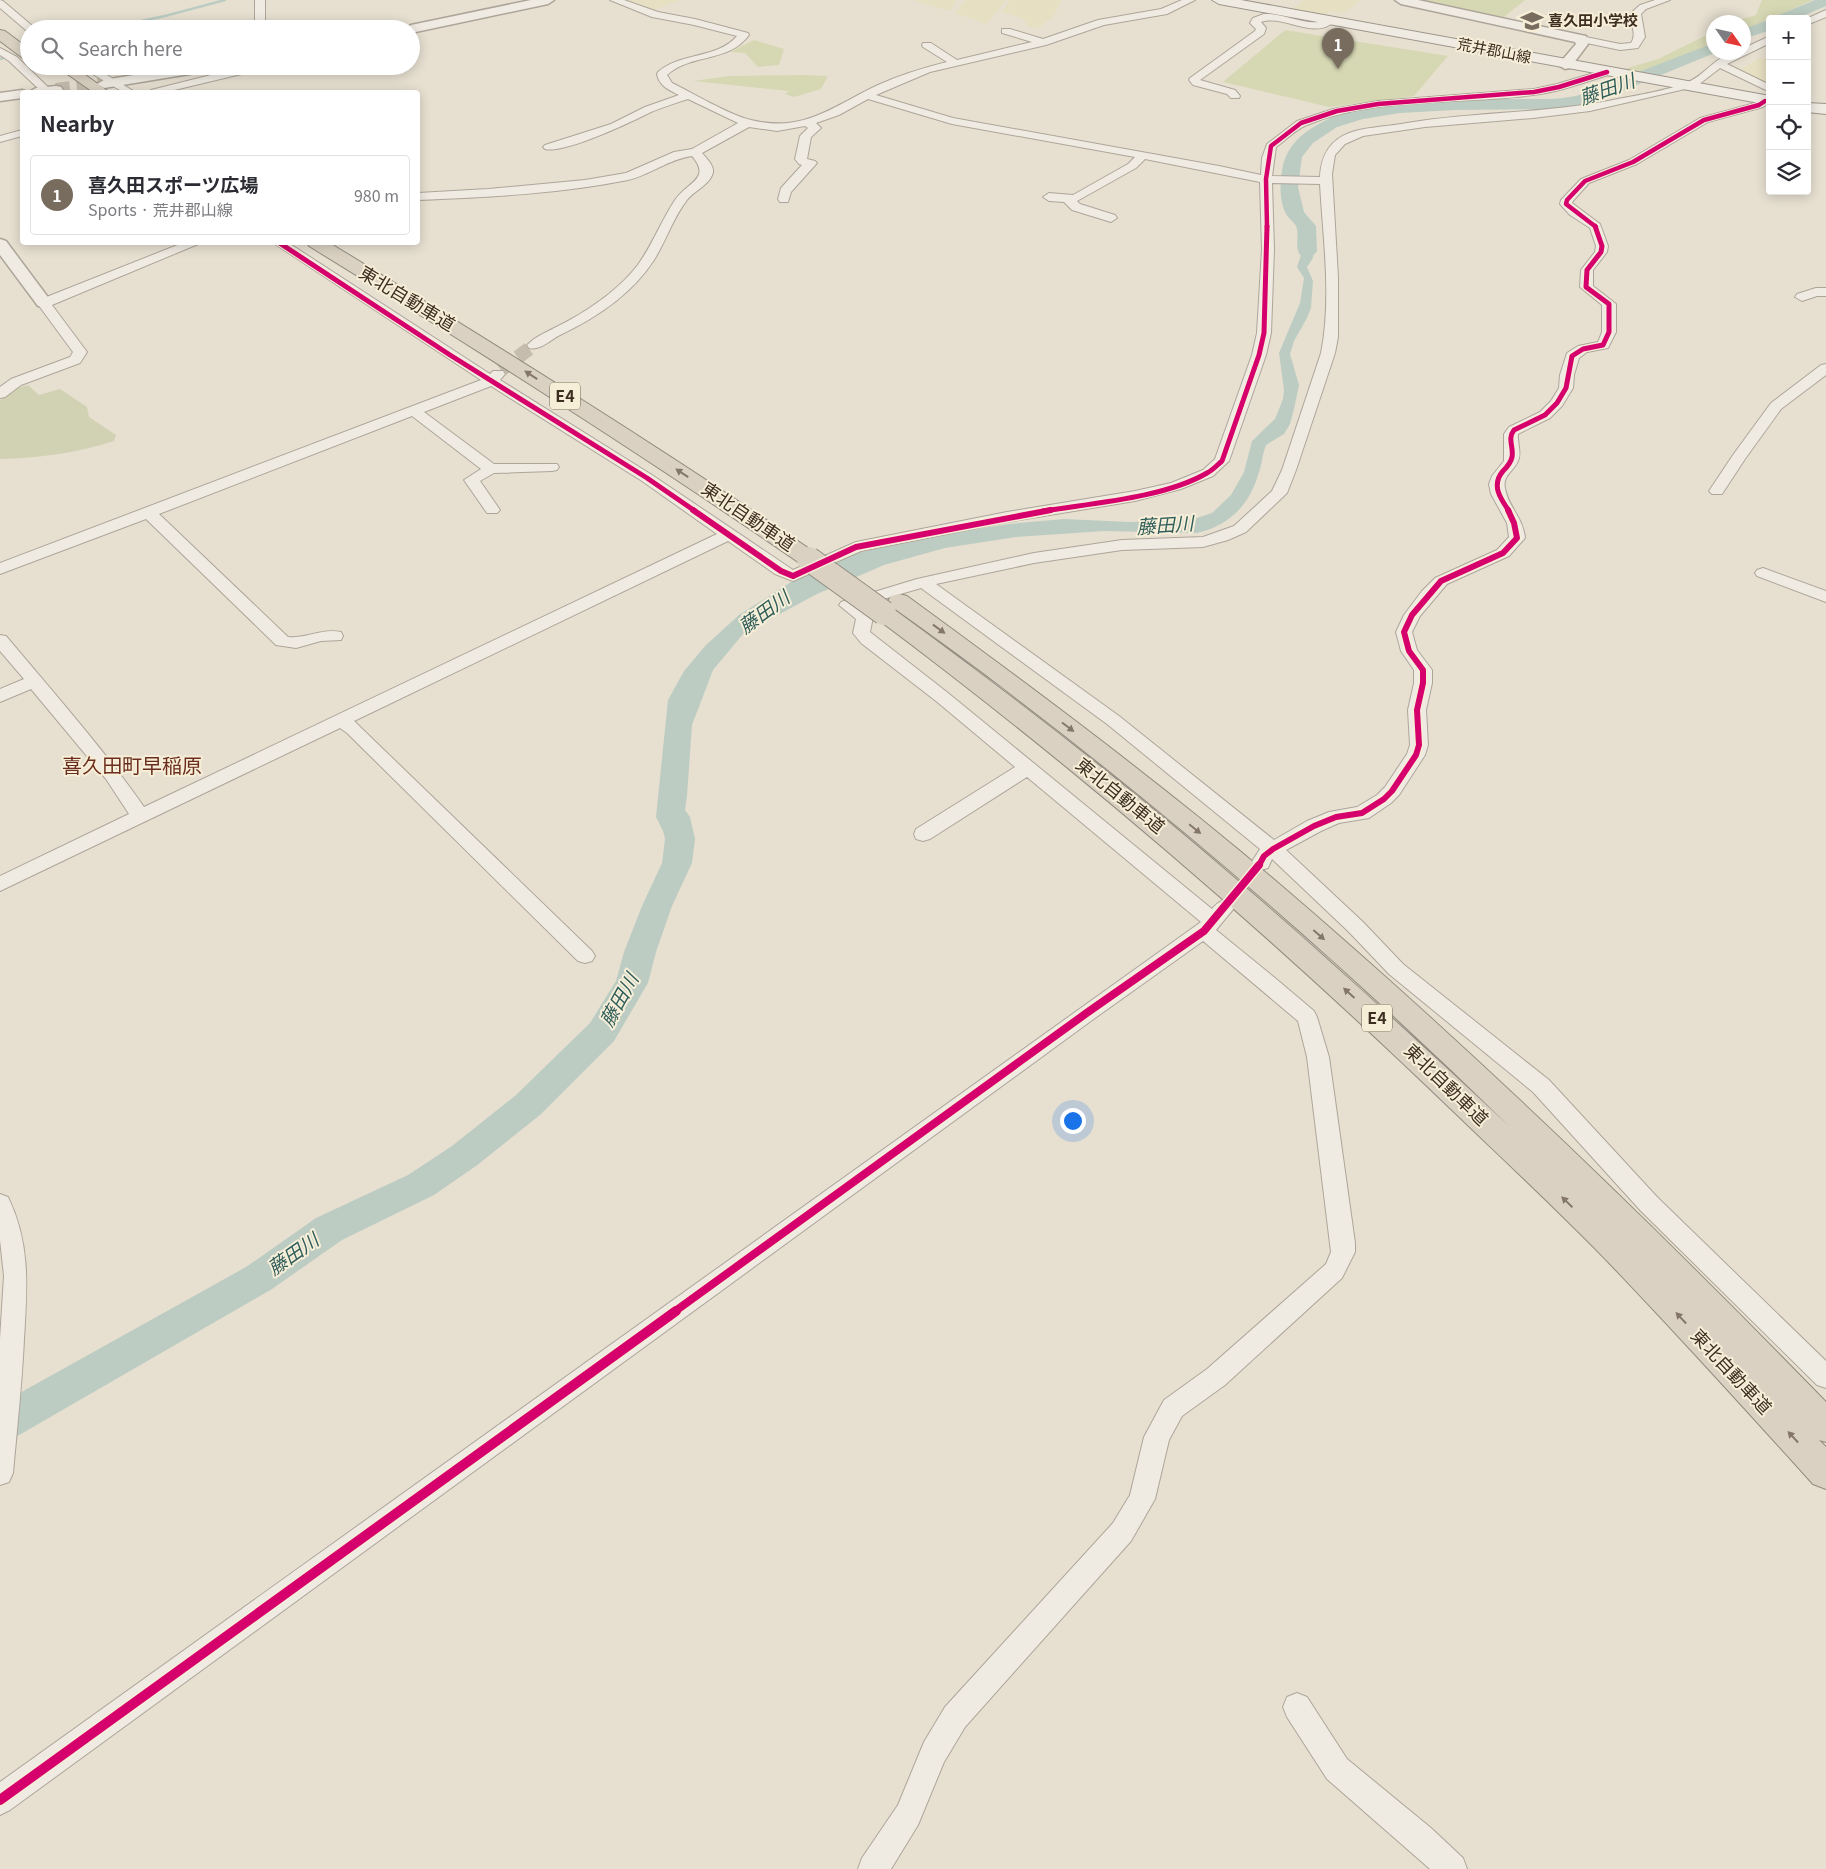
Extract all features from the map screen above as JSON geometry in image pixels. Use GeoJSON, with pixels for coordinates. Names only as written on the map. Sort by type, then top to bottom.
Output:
{"type":"FeatureCollection","features":[{"type":"Feature","properties":{"kind":"highway"},"geometry":{"type":"LineString","coordinates":[[0,19],[20,34]]}},
{"type":"Feature","properties":{"kind":"highway"},"geometry":{"type":"LineString","coordinates":[[0,34],[20,49]]}},
{"type":"Feature","properties":{"kind":"highway"},"geometry":{"type":"LineString","coordinates":[[62,75],[78,90]]}},
{"type":"Feature","properties":{"kind":"highway"},"geometry":{"type":"LineString","coordinates":[[74,75],[107,86]]}},
{"type":"Feature","properties":{"kind":"highway","name":"東北自動車道"},"geometry":{"type":"LineString","coordinates":[[320,245],[519,367],[715,494],[817,554]]}},
{"type":"Feature","properties":{"kind":"highway","name":"東北自動車道"},"geometry":{"type":"LineString","coordinates":[[346,245],[519,349],[615,410],[891,607],[976,682],[1089,771],[1203,865],[1378,1020],[1622,1256],[1826,1472]]}},
{"type":"Feature","properties":{"kind":"highway","name":"東北自動車道"},"geometry":{"type":"LineString","coordinates":[[891,607],[958,643],[1104,755],[1214,844],[1387,995],[1521,1118],[1644,1238],[1826,1426]]}},
{"type":"Feature","properties":{"kind":"main road","name":"荒井郡山線"},"geometry":{"type":"LineString","coordinates":[[1219,0],[1683,86],[1766,97]]}},
{"type":"Feature","properties":{"kind":"main road"},"geometry":{"type":"LineString","coordinates":[[1811,107],[1826,109]]}},
{"type":"Feature","properties":{"kind":"street"},"geometry":{"type":"LineString","coordinates":[[260,0],[260,20]]}},
{"type":"Feature","properties":{"kind":"street"},"geometry":{"type":"LineString","coordinates":[[420,27],[548,0]]}},
{"type":"Feature","properties":{"kind":"street"},"geometry":{"type":"LineString","coordinates":[[615,0],[656,15],[744,34],[744,37],[722,50],[664,71],[662,80],[687,96],[747,123],[777,128],[806,122],[841,111],[865,95],[900,79],[943,66],[1044,42],[1102,22],[1163,12],[1190,0]]}},
{"type":"Feature","properties":{"kind":"street"},"geometry":{"type":"LineString","coordinates":[[1401,0],[1620,47],[1634,46],[1638,41],[1640,30],[1635,19],[1636,13],[1643,7],[1665,0]]}},
{"type":"Feature","properties":{"kind":"street"},"geometry":{"type":"LineString","coordinates":[[0,3],[20,20]]}},
{"type":"Feature","properties":{"kind":"street"},"geometry":{"type":"LineString","coordinates":[[1811,20],[1826,13]]}},
{"type":"Feature","properties":{"kind":"street"},"geometry":{"type":"LineString","coordinates":[[1235,96],[1231,92],[1198,83],[1194,80],[1254,37],[1261,30],[1255,22],[1262,18],[1275,17],[1320,25],[1330,21]]}},
{"type":"Feature","properties":{"kind":"street"},"geometry":{"type":"LineString","coordinates":[[1811,23],[1826,27]]}},
{"type":"Feature","properties":{"kind":"street"},"geometry":{"type":"LineString","coordinates":[[1006,31],[1044,42]]}},
{"type":"Feature","properties":{"kind":"street"},"geometry":{"type":"LineString","coordinates":[[1254,37],[1265,41]]}},
{"type":"Feature","properties":{"kind":"street"},"geometry":{"type":"LineString","coordinates":[[1565,64],[1582,44],[1581,39]]}},
{"type":"Feature","properties":{"kind":"street"},"geometry":{"type":"LineString","coordinates":[[1751,48],[1766,41]]}},
{"type":"Feature","properties":{"kind":"street"},"geometry":{"type":"LineString","coordinates":[[927,45],[956,63]]}},
{"type":"Feature","properties":{"kind":"street"},"geometry":{"type":"LineString","coordinates":[[0,51],[20,67]]}},
{"type":"Feature","properties":{"kind":"street"},"geometry":{"type":"LineString","coordinates":[[873,1869],[908,1815],[934,1752],[955,1717],[1122,1532],[1142,1498],[1157,1437],[1173,1408],[1216,1377],[1334,1271],[1343,1252],[1318,1057],[1307,1017],[1214,920],[867,639],[861,633],[864,617],[847,605],[923,582],[987,568],[1122,545],[1202,542],[1222,537],[1240,529],[1279,492],[1289,470],[1328,353],[1331,337],[1332,277],[1321,181],[1328,156],[1335,146],[1348,138],[1360,134],[1405,126],[1594,108],[1683,86],[1727,60]]}},
{"type":"Feature","properties":{"kind":"street"},"geometry":{"type":"LineString","coordinates":[[1719,64],[1766,96]]}},
{"type":"Feature","properties":{"kind":"street"},"geometry":{"type":"LineString","coordinates":[[943,66],[971,74]]}},
{"type":"Feature","properties":{"kind":"street"},"geometry":{"type":"LineString","coordinates":[[283,245],[496,376],[730,534],[781,571],[793,576],[856,547],[1007,517],[1135,496],[1176,486],[1208,473],[1222,461],[1259,355],[1264,333],[1268,249],[1268,158],[1272,146],[1301,123],[1316,117],[1378,104],[1534,92],[1612,72]]}},
{"type":"Feature","properties":{"kind":"street"},"geometry":{"type":"LineString","coordinates":[[28,75],[44,90]]}},
{"type":"Feature","properties":{"kind":"street"},"geometry":{"type":"LineString","coordinates":[[94,75],[107,86],[122,90]]}},
{"type":"Feature","properties":{"kind":"street"},"geometry":{"type":"LineString","coordinates":[[107,86],[166,75]]}},
{"type":"Feature","properties":{"kind":"street"},"geometry":{"type":"LineString","coordinates":[[163,90],[225,75]]}},
{"type":"Feature","properties":{"kind":"street"},"geometry":{"type":"LineString","coordinates":[[0,97],[20,94]]}},
{"type":"Feature","properties":{"kind":"street"},"geometry":{"type":"LineString","coordinates":[[865,95],[952,121],[1268,179],[1321,181]]}},
{"type":"Feature","properties":{"kind":"street"},"geometry":{"type":"LineString","coordinates":[[549,147],[554,147],[614,126],[649,109],[687,96]]}},
{"type":"Feature","properties":{"kind":"street"},"geometry":{"type":"LineString","coordinates":[[1267,856],[1314,826],[1336,818],[1362,812],[1384,799],[1392,791],[1416,755],[1419,745],[1417,710],[1423,683],[1423,670],[1409,651],[1404,632],[1412,615],[1441,581],[1503,553],[1517,538],[1515,522],[1497,488],[1499,476],[1511,460],[1513,453],[1509,438],[1514,430],[1529,424],[1551,410],[1563,396],[1572,356],[1583,349],[1603,345],[1609,332],[1609,304],[1586,287],[1587,270],[1601,252],[1602,246],[1596,227],[1574,212],[1566,204],[1567,200],[1586,181],[1633,162],[1704,120],[1759,106],[1766,99]]}},
{"type":"Feature","properties":{"kind":"street"},"geometry":{"type":"LineString","coordinates":[[784,199],[785,192],[811,163],[803,162],[801,159],[806,136],[814,128],[806,122]]}},
{"type":"Feature","properties":{"kind":"street"},"geometry":{"type":"LineString","coordinates":[[420,196],[488,193],[585,184],[638,174],[672,156],[695,152],[747,123]]}},
{"type":"Feature","properties":{"kind":"street"},"geometry":{"type":"LineString","coordinates":[[0,139],[20,134]]}},
{"type":"Feature","properties":{"kind":"street"},"geometry":{"type":"LineString","coordinates":[[534,346],[543,337],[591,313],[624,286],[642,268],[683,197],[707,175],[704,161],[695,152]]}},
{"type":"Feature","properties":{"kind":"street"},"geometry":{"type":"LineString","coordinates":[[1049,197],[1068,200],[1076,198],[1132,166],[1139,161],[1142,155]]}},
{"type":"Feature","properties":{"kind":"street"},"geometry":{"type":"LineString","coordinates":[[1068,200],[1076,207],[1111,218]]}},
{"type":"Feature","properties":{"kind":"street"},"geometry":{"type":"LineString","coordinates":[[0,244],[80,352],[75,360],[16,382],[0,394]]}},
{"type":"Feature","properties":{"kind":"street"},"geometry":{"type":"LineString","coordinates":[[44,303],[189,245]]}},
{"type":"Feature","properties":{"kind":"street"},"geometry":{"type":"LineString","coordinates":[[1802,297],[1816,292],[1826,292]]}},
{"type":"Feature","properties":{"kind":"street"},"geometry":{"type":"LineString","coordinates":[[1717,491],[1738,458],[1776,406],[1826,368]]}},
{"type":"Feature","properties":{"kind":"street"},"geometry":{"type":"LineString","coordinates":[[0,568],[414,412],[496,376]]}},
{"type":"Feature","properties":{"kind":"street"},"geometry":{"type":"LineString","coordinates":[[414,412],[491,469]]}},
{"type":"Feature","properties":{"kind":"street"},"geometry":{"type":"LineString","coordinates":[[492,510],[472,480],[491,469],[552,467]]}},
{"type":"Feature","properties":{"kind":"street"},"geometry":{"type":"LineString","coordinates":[[149,513],[282,641],[296,644],[326,634],[334,636]]}},
{"type":"Feature","properties":{"kind":"street"},"geometry":{"type":"LineString","coordinates":[[0,884],[730,534]]}},
{"type":"Feature","properties":{"kind":"street"},"geometry":{"type":"LineString","coordinates":[[1763,573],[1826,597]]}},
{"type":"Feature","properties":{"kind":"street"},"geometry":{"type":"LineString","coordinates":[[923,582],[1097,708],[1267,856],[1356,927],[1396,970],[1541,1086],[1649,1204],[1826,1377]]}},
{"type":"Feature","properties":{"kind":"street"},"geometry":{"type":"LineString","coordinates":[[0,640],[112,775],[140,816]]}},
{"type":"Feature","properties":{"kind":"street"},"geometry":{"type":"LineString","coordinates":[[0,696],[35,681]]}},
{"type":"Feature","properties":{"kind":"street"},"geometry":{"type":"LineString","coordinates":[[341,721],[353,729],[585,956]]}},
{"type":"Feature","properties":{"kind":"street"},"geometry":{"type":"LineString","coordinates":[[924,834],[1027,768]]}},
{"type":"Feature","properties":{"kind":"street"},"geometry":{"type":"LineString","coordinates":[[0,1800],[1214,920]]}},
{"type":"Feature","properties":{"kind":"street"},"geometry":{"type":"LineString","coordinates":[[0,1204],[11,1234],[16,1276],[0,1473]]}},
{"type":"Feature","properties":{"kind":"street"},"geometry":{"type":"LineString","coordinates":[[1297,1707],[1337,1769],[1420,1839],[1452,1869]]}},
{"type":"Feature","properties":{"kind":"shaded area"},"geometry":{"type":"Polygon","coordinates":[[[627,0],[680,0],[652,11],[627,0]]]}},
{"type":"Feature","properties":{"kind":"shaded area"},"geometry":{"type":"Polygon","coordinates":[[[912,0],[957,0],[950,11],[912,0]]]}},
{"type":"Feature","properties":{"kind":"shaded area"},"geometry":{"type":"Polygon","coordinates":[[[966,0],[1006,0],[987,24],[955,13],[966,0]]]}},
{"type":"Feature","properties":{"kind":"shaded area"},"geometry":{"type":"Polygon","coordinates":[[[1010,0],[1061,0],[1054,16],[1038,28],[1029,27],[1022,18],[1001,12],[1010,0]]]}},
{"type":"Feature","properties":{"kind":"shaded area"},"geometry":{"type":"Polygon","coordinates":[[[1304,0],[1360,1],[1344,13],[1331,11],[1324,15],[1292,9],[1304,0]]]}},
{"type":"Feature","properties":{"kind":"shaded area"},"geometry":{"type":"Polygon","coordinates":[[[1760,58],[1766,59],[1766,84],[1740,70],[1760,58]]]}},
{"type":"Feature","properties":{"kind":"green space"},"geometry":{"type":"Polygon","coordinates":[[[1419,0],[1525,0],[1504,17],[1419,0]]]}},
{"type":"Feature","properties":{"kind":"green space"},"geometry":{"type":"Polygon","coordinates":[[[1762,0],[1813,0],[1778,15],[1766,15],[1766,20],[1751,27],[1751,17],[1756,15],[1762,0]]]}},
{"type":"Feature","properties":{"kind":"green space"},"geometry":{"type":"Polygon","coordinates":[[[1285,30],[1448,56],[1414,96],[1329,107],[1223,82],[1285,30]]]}},
{"type":"Feature","properties":{"kind":"green space"},"geometry":{"type":"Polygon","coordinates":[[[1706,35],[1706,47],[1637,74],[1621,70],[1658,59],[1706,35]]]}},
{"type":"Feature","properties":{"kind":"green space"},"geometry":{"type":"Polygon","coordinates":[[[754,40],[784,49],[779,65],[758,67],[745,53],[730,52],[754,40]]]}},
{"type":"Feature","properties":{"kind":"green space"},"geometry":{"type":"Polygon","coordinates":[[[729,76],[828,76],[821,89],[794,97],[785,94],[789,91],[693,81],[729,76]]]}},
{"type":"Feature","properties":{"kind":"green space"},"geometry":{"type":"Polygon","coordinates":[[[28,385],[39,395],[60,389],[87,407],[89,417],[116,435],[114,441],[58,454],[0,459],[0,401],[9,392],[28,385]]]}},
{"type":"Feature","properties":{"kind":"water"},"geometry":{"type":"Polygon","coordinates":[[[1294,212],[1311,225],[1313,258],[1307,267],[1313,281],[1311,308],[1294,341],[1290,354],[1299,385],[1290,424],[1284,434],[1266,445],[1254,486],[1236,513],[1228,520],[1197,533],[1104,531],[1016,537],[945,548],[884,565],[817,594],[744,633],[713,670],[692,725],[687,796],[678,861],[656,817],[668,700],[684,671],[706,645],[739,615],[799,577],[861,552],[945,534],[1009,524],[1064,519],[1129,522],[1194,519],[1212,513],[1231,495],[1244,472],[1252,441],[1275,419],[1283,399],[1284,390],[1279,353],[1300,303],[1304,278],[1297,267],[1301,255],[1303,227],[1292,216],[1294,212]]]}},
{"type":"Feature","properties":{"kind":"waterway"},"geometry":{"type":"LineString","coordinates":[[146,20],[225,0]]}},
{"type":"Feature","properties":{"kind":"waterway","name":"藤田川"},"geometry":{"type":"LineString","coordinates":[[1792,15],[1826,1]]}},
{"type":"Feature","properties":{"kind":"waterway","name":"藤田川"},"geometry":{"type":"LineString","coordinates":[[1751,31],[1766,26]]}},
{"type":"Feature","properties":{"kind":"waterway","name":"藤田川"},"geometry":{"type":"LineString","coordinates":[[1307,251],[1306,226],[1295,213],[1289,187],[1293,157],[1307,139],[1331,123],[1361,114],[1400,108],[1455,105],[1557,104],[1588,100],[1603,92],[1663,70],[1706,51]]}},
{"type":"Feature","properties":{"kind":"waterway"},"geometry":{"type":"LineString","coordinates":[[0,59],[6,57]]}},
{"type":"Feature","properties":{"kind":"waterway","name":"藤田川"},"geometry":{"type":"LineString","coordinates":[[0,1425],[259,1278],[329,1229],[421,1185],[464,1156],[528,1105],[602,1032],[632,983],[640,952],[657,906],[677,863],[680,839],[675,817]]}},
{"type":"Feature","properties":{"kind":"tunnel"},"geometry":{"type":"LineString","coordinates":[[56,90],[104,84]]}},
{"type":"Feature","properties":{"kind":"tunnel"},"geometry":{"type":"LineString","coordinates":[[501,370],[534,345]]}},
{"type":"Feature","properties":{"kind":"cycle path"},"geometry":{"type":"LineString","coordinates":[[283,245],[450,355],[647,478],[781,571],[793,576],[856,547],[1007,517],[1135,496],[1176,486],[1208,473],[1222,461],[1259,355],[1264,333],[1268,249],[1266,179],[1271,146],[1301,123],[1337,111],[1378,104],[1534,92],[1559,87],[1607,72]]}},
{"type":"Feature","properties":{"kind":"cycle path"},"geometry":{"type":"LineString","coordinates":[[0,1800],[1088,1012],[1204,931],[1261,863],[1264,856],[1273,849],[1314,826],[1336,817],[1362,813],[1384,799],[1392,791],[1416,755],[1419,745],[1417,710],[1423,683],[1423,670],[1409,651],[1404,632],[1412,615],[1441,581],[1503,553],[1517,538],[1512,516],[1497,488],[1499,476],[1511,461],[1511,434],[1514,430],[1545,415],[1557,403],[1566,388],[1572,356],[1583,349],[1603,345],[1609,332],[1609,304],[1586,287],[1587,270],[1601,252],[1602,246],[1596,227],[1574,212],[1566,204],[1567,200],[1585,181],[1633,162],[1704,120],[1759,105],[1765,101]]}},
{"type":"Feature","properties":{"kind":"place","name":"喜久田小学校"},"geometry":{"type":"Point","coordinates":[1532,21]}},
{"type":"Feature","properties":{"kind":"place","name":"喜久田スポーツ広場"},"geometry":{"type":"Point","coordinates":[1338,69]}},
{"type":"Feature","properties":{"kind":"district","name":"喜久田町早稲原"},"geometry":{"type":"Point","coordinates":[132,766]}}]}
